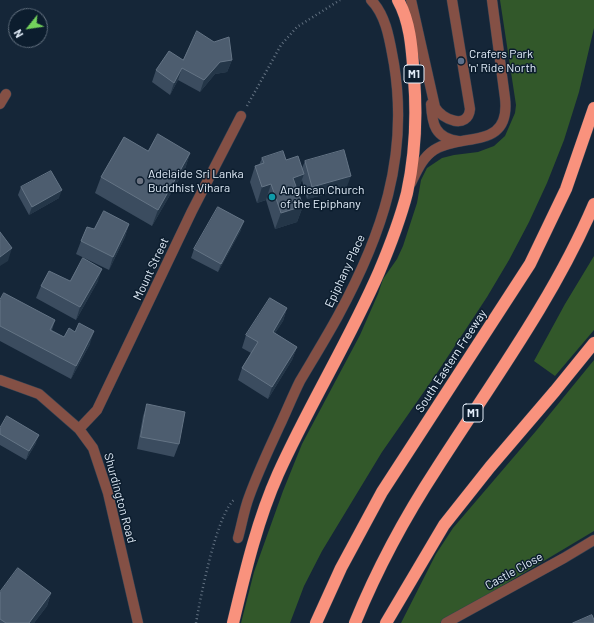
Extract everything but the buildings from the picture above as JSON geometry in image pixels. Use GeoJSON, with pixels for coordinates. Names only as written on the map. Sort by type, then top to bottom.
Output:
{"type":"FeatureCollection","features":[{"type":"Feature","properties":{"kind":"highway","name":"M1"},"geometry":{"type":"LineString","coordinates":[[233,623],[252,544],[275,479],[364,306],[392,241],[407,192],[414,150],[415,87],[409,31],[405,14],[398,0]]}},
{"type":"Feature","properties":{"kind":"highway","name":"South Eastern Freeway"},"geometry":{"type":"LineString","coordinates":[[316,623],[341,568],[382,492],[530,264],[566,189],[594,108]]}},
{"type":"Feature","properties":{"kind":"highway","name":"M1"},"geometry":{"type":"LineString","coordinates":[[355,623],[396,538],[436,469],[496,378],[542,304],[581,235],[594,204]]}},
{"type":"Feature","properties":{"kind":"highway"},"geometry":{"type":"LineString","coordinates":[[386,623],[444,525],[490,467],[594,343]]}},
{"type":"Feature","properties":{"kind":"street","name":"Epiphany Place"},"geometry":{"type":"LineString","coordinates":[[238,538],[259,471],[300,382],[352,290],[380,225],[387,201],[393,172],[398,136],[399,115],[388,36],[383,17],[377,6],[371,0]]}},
{"type":"Feature","properties":{"kind":"street"},"geometry":{"type":"LineString","coordinates":[[411,0],[435,107],[440,114],[448,120],[455,121],[468,116],[470,106],[452,0]]}},
{"type":"Feature","properties":{"kind":"street"},"geometry":{"type":"LineString","coordinates":[[407,192],[423,161],[430,153],[443,146],[483,138],[491,134],[501,125],[506,114],[492,0]]}},
{"type":"Feature","properties":{"kind":"street"},"geometry":{"type":"LineString","coordinates":[[428,81],[434,126],[439,133],[446,138],[464,141]]}},
{"type":"Feature","properties":{"kind":"street"},"geometry":{"type":"LineString","coordinates":[[0,104],[6,94]]}},
{"type":"Feature","properties":{"kind":"street","name":"Mount Street"},"geometry":{"type":"LineString","coordinates":[[79,429],[97,410],[194,207],[241,116]]}},
{"type":"Feature","properties":{"kind":"street","name":"Shurdington Road"},"geometry":{"type":"LineString","coordinates":[[0,380],[39,394],[79,429],[93,448],[108,492],[138,623]]}},
{"type":"Feature","properties":{"kind":"street","name":"Castle Close"},"geometry":{"type":"LineString","coordinates":[[446,623],[594,540]]}},
{"type":"Feature","properties":{"kind":"path"},"geometry":{"type":"LineString","coordinates":[[241,116],[281,45],[297,27],[340,0]]}},
{"type":"Feature","properties":{"kind":"path"},"geometry":{"type":"LineString","coordinates":[[196,623],[204,581],[219,530],[229,505],[233,500],[239,497],[249,499]]}},
{"type":"Feature","properties":{"kind":"green space"},"geometry":{"type":"Polygon","coordinates":[[[500,0],[594,0],[594,28],[579,92],[564,140],[547,183],[509,260],[487,297],[437,373],[382,452],[322,551],[304,586],[290,623],[241,623],[254,572],[283,491],[302,444],[360,335],[383,279],[397,259],[403,246],[417,203],[421,180],[427,168],[442,158],[478,152],[494,146],[505,136],[515,113],[516,105],[500,0]]]}},
{"type":"Feature","properties":{"kind":"green space"},"geometry":{"type":"Polygon","coordinates":[[[594,256],[594,330],[555,376],[534,361],[565,304],[594,256]]]}},
{"type":"Feature","properties":{"kind":"green space"},"geometry":{"type":"Polygon","coordinates":[[[594,360],[594,531],[440,623],[401,623],[436,554],[453,528],[536,431],[594,360]]]}},
{"type":"Feature","properties":{"kind":"place","name":"Crafers Park 'n' Ride North"},"geometry":{"type":"Point","coordinates":[461,61]}},
{"type":"Feature","properties":{"kind":"place","name":"Adelaide Sri Lanka Buddhist Vihara"},"geometry":{"type":"Point","coordinates":[140,181]}},
{"type":"Feature","properties":{"kind":"place","name":"Anglican Church of the Epiphany"},"geometry":{"type":"Point","coordinates":[272,197]}}]}
